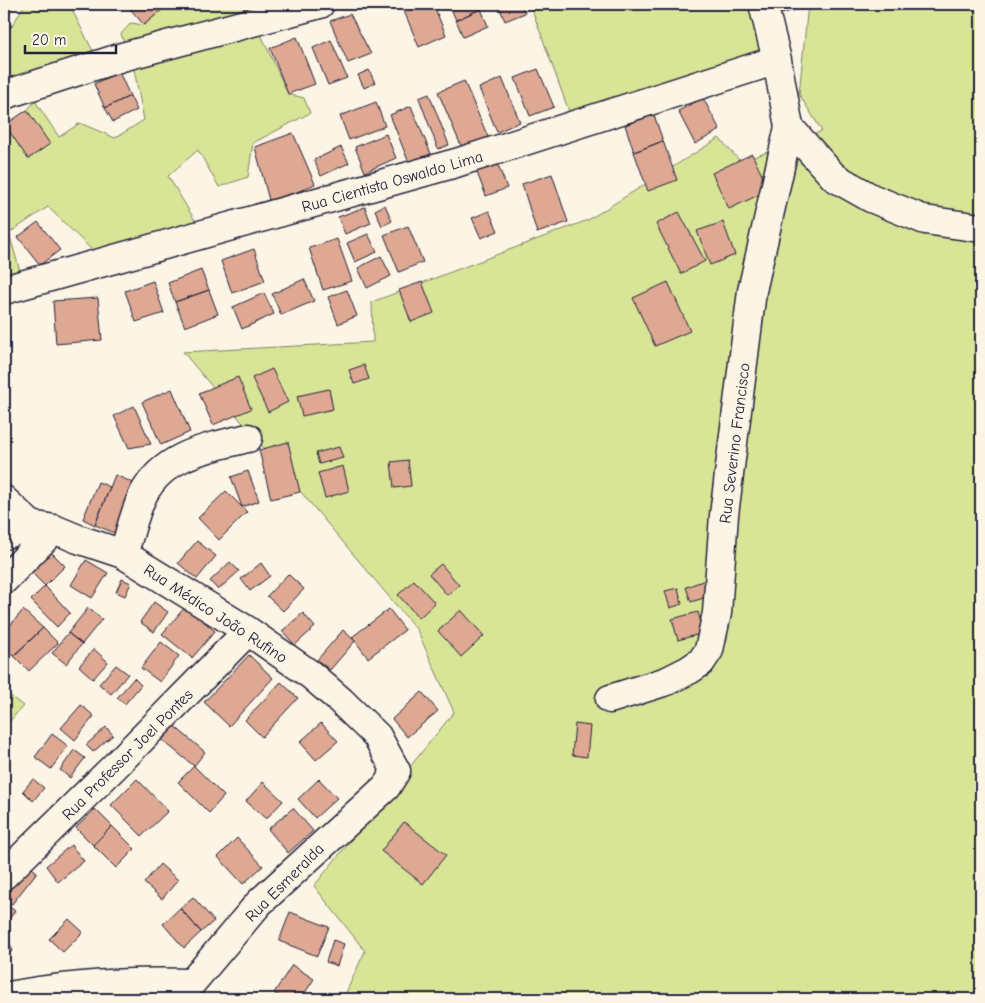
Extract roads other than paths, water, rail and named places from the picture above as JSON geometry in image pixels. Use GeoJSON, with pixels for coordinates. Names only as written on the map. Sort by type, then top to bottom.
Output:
{"type":"FeatureCollection","features":[{"type":"Feature","properties":{"kind":"street"},"geometry":{"type":"LineString","coordinates":[[4,95],[122,58],[320,4]]}},
{"type":"Feature","properties":{"kind":"street"},"geometry":{"type":"LineString","coordinates":[[764,4],[777,60],[789,127],[834,177],[870,198],[925,220],[981,228]]}},
{"type":"Feature","properties":{"kind":"street","name":"Rua Cientista Oswaldo Lima"},"geometry":{"type":"LineString","coordinates":[[7,295],[456,164],[777,60]]}},
{"type":"Feature","properties":{"kind":"street","name":"Rua Severino Francisco"},"geometry":{"type":"LineString","coordinates":[[610,699],[667,681],[701,662],[709,650],[717,613],[724,516],[752,291],[789,127]]}},
{"type":"Feature","properties":{"kind":"street"},"geometry":{"type":"LineString","coordinates":[[123,554],[143,496],[154,478],[166,465],[203,449],[248,438]]}},
{"type":"Feature","properties":{"kind":"street","name":"Rua Médico João Rufino"},"geometry":{"type":"LineString","coordinates":[[4,500],[42,527],[123,554],[248,631],[311,675],[341,701],[377,736],[396,772]]}},
{"type":"Feature","properties":{"kind":"street"},"geometry":{"type":"LineString","coordinates":[[4,535],[42,527]]}},
{"type":"Feature","properties":{"kind":"street"},"geometry":{"type":"LineString","coordinates":[[4,580],[42,527]]}},
{"type":"Feature","properties":{"kind":"street","name":"Rua Professor Joel Pontes"},"geometry":{"type":"LineString","coordinates":[[4,874],[121,761],[248,631]]}},
{"type":"Feature","properties":{"kind":"street","name":"Rua Esmeralda"},"geometry":{"type":"LineString","coordinates":[[184,991],[260,903],[346,821],[386,787],[396,772]]}},
{"type":"Feature","properties":{"kind":"street"},"geometry":{"type":"LineString","coordinates":[[4,997],[30,992],[146,981],[184,991]]}}]}
